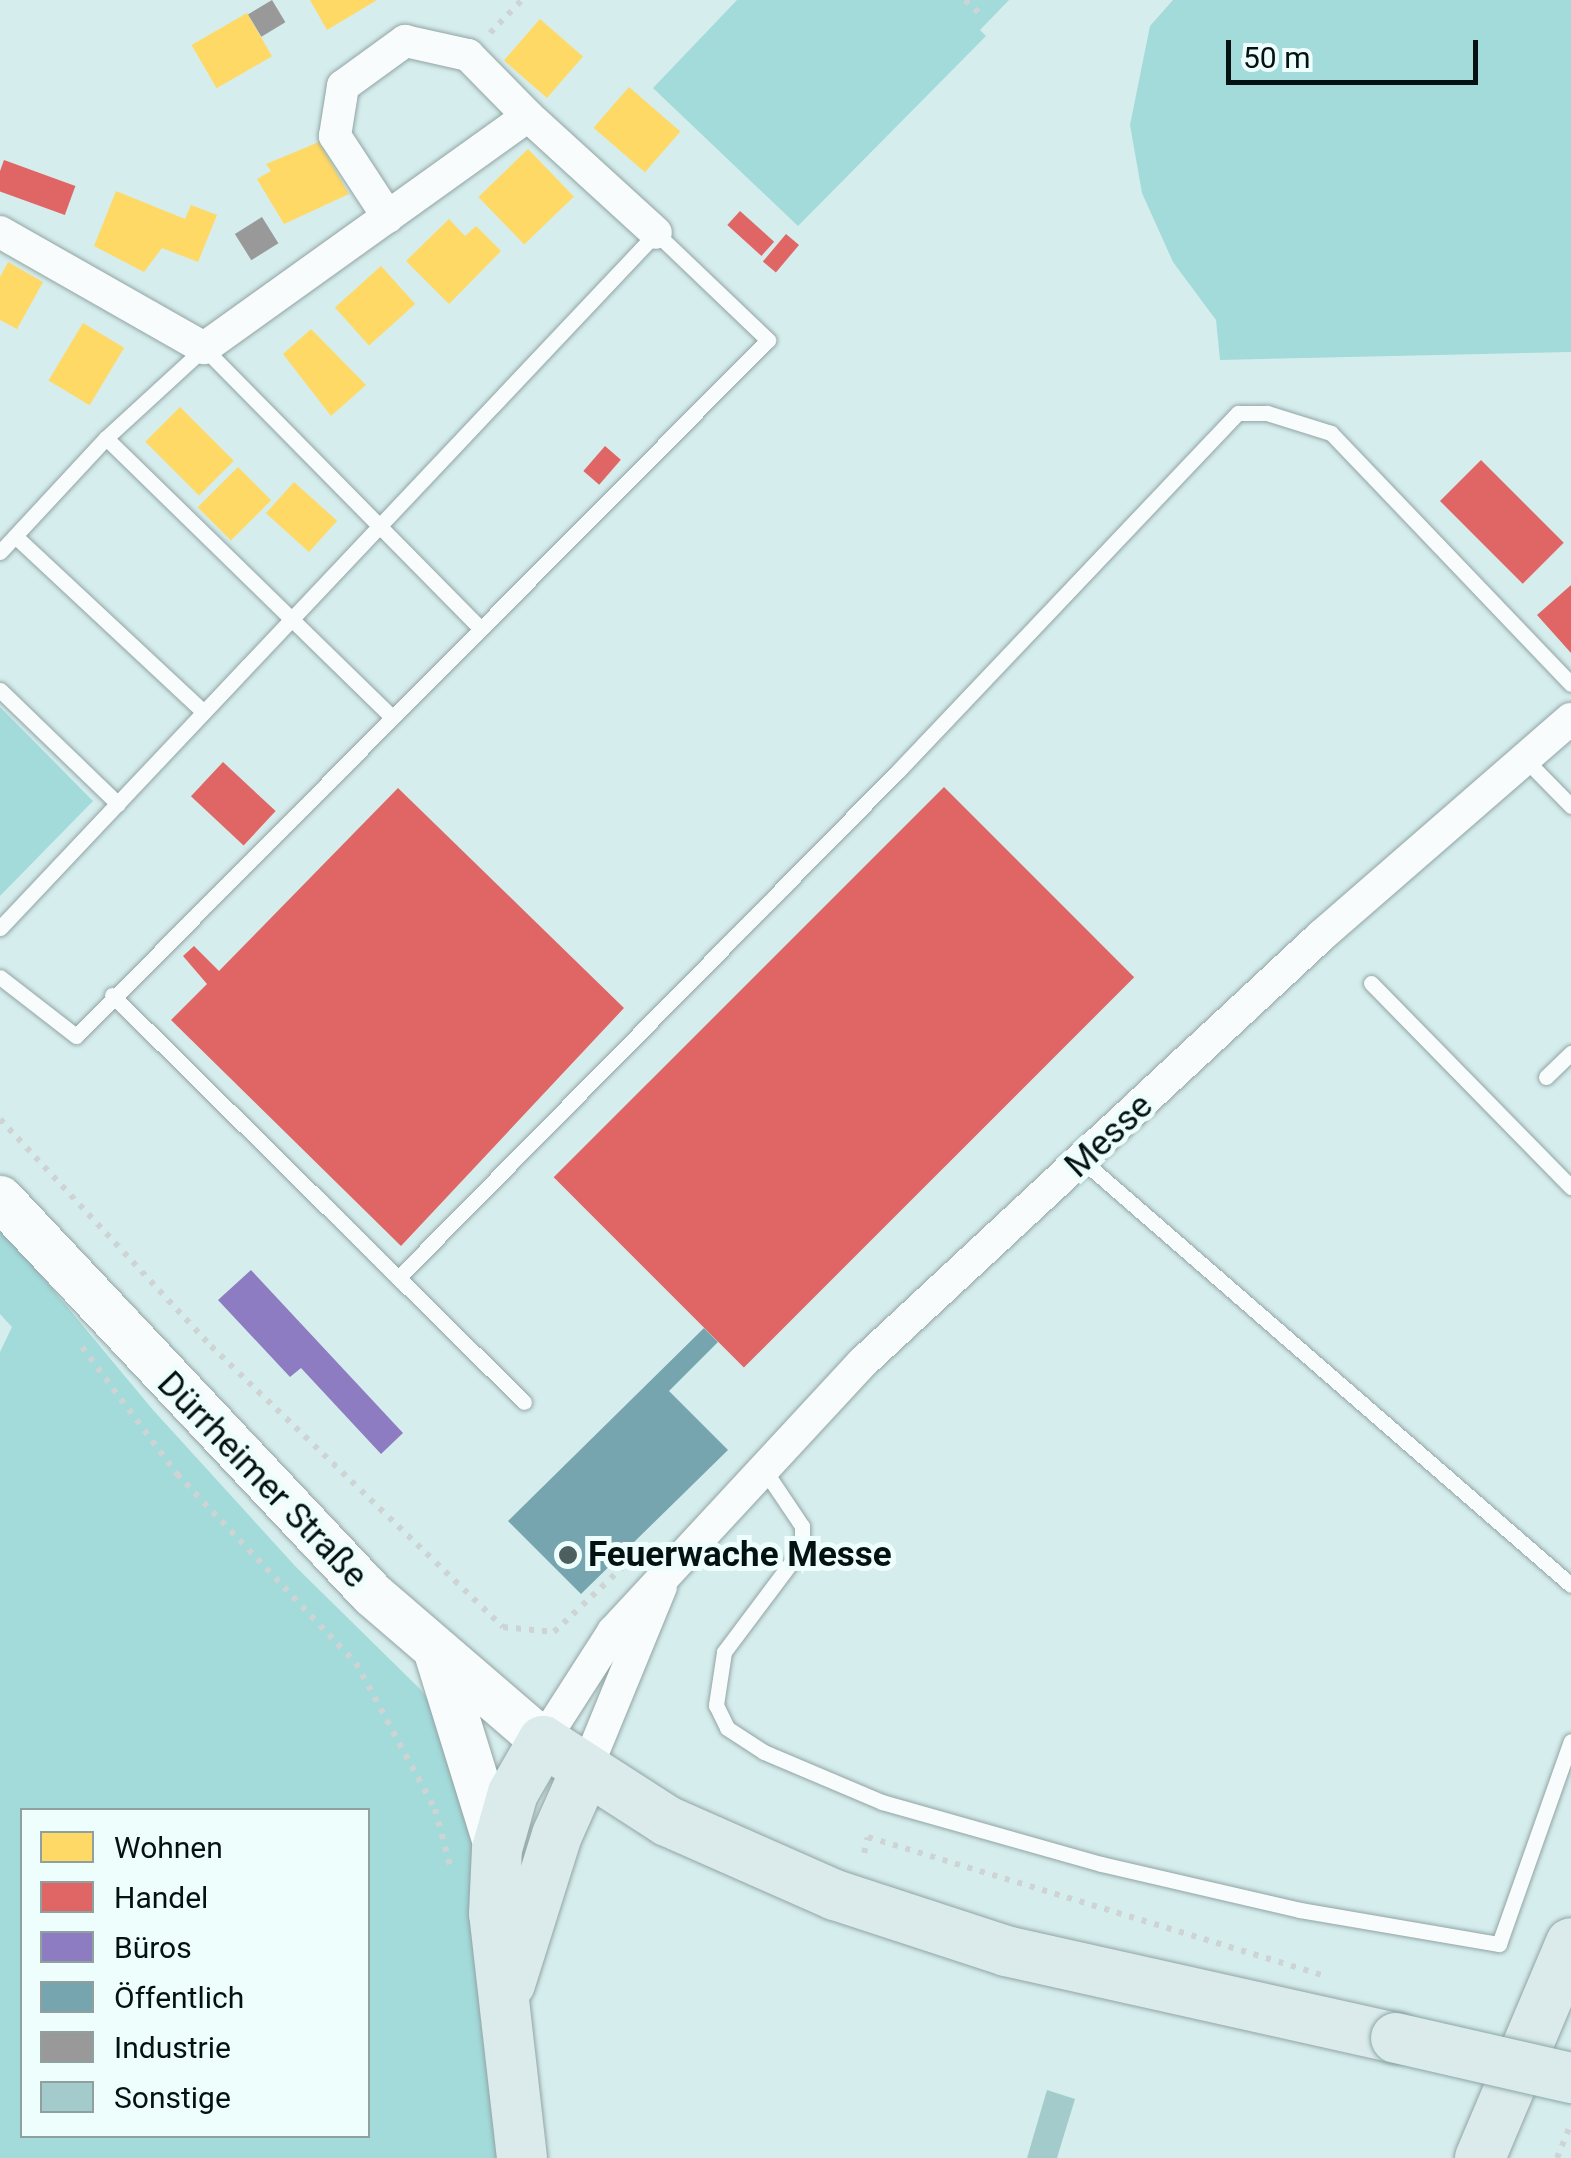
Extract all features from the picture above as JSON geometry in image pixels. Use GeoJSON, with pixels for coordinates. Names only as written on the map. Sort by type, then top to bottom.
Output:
{"type":"FeatureCollection","features":[{"type":"Feature","properties":{"kind":"main road","name":"Dürrheimer Straße"},"geometry":{"type":"LineString","coordinates":[[0,1198],[190,1406],[437,1655],[543,1741]]}},
{"type":"Feature","properties":{"kind":"main road"},"geometry":{"type":"LineString","coordinates":[[437,1655],[496,1848]]}},
{"type":"Feature","properties":{"kind":"main road"},"geometry":{"type":"LineString","coordinates":[[522,2158],[494,1914],[496,1848],[513,1793],[543,1741],[585,1772],[667,1821],[835,1895],[1006,1951],[1571,2078]]}},
{"type":"Feature","properties":{"kind":"main road"},"geometry":{"type":"LineString","coordinates":[[504,2000],[557,1835],[585,1772]]}},
{"type":"Feature","properties":{"kind":"main road"},"geometry":{"type":"LineString","coordinates":[[1480,2158],[1571,1943]]}},
{"type":"Feature","properties":{"kind":"street"},"geometry":{"type":"LineString","coordinates":[[388,218],[335,136],[343,86],[405,41],[468,54],[528,116],[656,233]]}},
{"type":"Feature","properties":{"kind":"street"},"geometry":{"type":"LineString","coordinates":[[0,232],[204,348],[528,116]]}},
{"type":"Feature","properties":{"kind":"street","name":"Messe"},"geometry":{"type":"LineString","coordinates":[[543,1741],[612,1632],[862,1363],[1084,1161],[1321,936],[1571,719]]}},
{"type":"Feature","properties":{"kind":"street","name":"Messe"},"geometry":{"type":"LineString","coordinates":[[585,1772],[675,1561]]}},
{"type":"Feature","properties":{"kind":"lane"},"geometry":{"type":"LineString","coordinates":[[0,928],[656,233],[768,340],[112,995],[76,1036],[0,977]]}},
{"type":"Feature","properties":{"kind":"lane"},"geometry":{"type":"LineString","coordinates":[[0,552],[106,438],[204,348],[480,628]]}},
{"type":"Feature","properties":{"kind":"lane"},"geometry":{"type":"LineString","coordinates":[[398,1278],[884,785],[1238,413],[1267,413],[1331,433],[1571,684]]}},
{"type":"Feature","properties":{"kind":"lane"},"geometry":{"type":"LineString","coordinates":[[106,438],[392,717]]}},
{"type":"Feature","properties":{"kind":"lane"},"geometry":{"type":"LineString","coordinates":[[15,536],[204,712]]}},
{"type":"Feature","properties":{"kind":"lane"},"geometry":{"type":"LineString","coordinates":[[0,690],[118,804]]}},
{"type":"Feature","properties":{"kind":"lane"},"geometry":{"type":"LineString","coordinates":[[1525,759],[1571,806]]}},
{"type":"Feature","properties":{"kind":"lane"},"geometry":{"type":"LineString","coordinates":[[1371,984],[1571,1187]]}},
{"type":"Feature","properties":{"kind":"lane"},"geometry":{"type":"LineString","coordinates":[[112,995],[524,1402]]}},
{"type":"Feature","properties":{"kind":"lane"},"geometry":{"type":"LineString","coordinates":[[1546,1077],[1571,1054]]}},
{"type":"Feature","properties":{"kind":"lane"},"geometry":{"type":"LineString","coordinates":[[1084,1161],[1571,1586]]}},
{"type":"Feature","properties":{"kind":"lane"},"geometry":{"type":"LineString","coordinates":[[763,1468],[802,1526],[802,1548],[724,1652],[716,1705],[727,1728],[764,1752],[882,1802],[1100,1864],[1300,1910],[1499,1944],[1571,1741]]}},
{"type":"Feature","properties":{"kind":"path"},"geometry":{"type":"LineString","coordinates":[[468,54],[522,0]]}},
{"type":"Feature","properties":{"kind":"path"},"geometry":{"type":"LineString","coordinates":[[964,0],[982,17]]}},
{"type":"Feature","properties":{"kind":"path"},"geometry":{"type":"LineString","coordinates":[[0,1119],[212,1346],[503,1628],[554,1632],[653,1538],[675,1561]]}},
{"type":"Feature","properties":{"kind":"path"},"geometry":{"type":"LineString","coordinates":[[76,1340],[177,1474],[356,1663],[435,1809],[452,1881]]}},
{"type":"Feature","properties":{"kind":"path"},"geometry":{"type":"LineString","coordinates":[[864,1853],[868,1838],[1338,1981]]}},
{"type":"Feature","properties":{"kind":"path"},"geometry":{"type":"LineString","coordinates":[[1557,2158],[1571,2124]]}},
{"type":"Feature","properties":{"kind":"shaded area"},"geometry":{"type":"Polygon","coordinates":[[[737,0],[1009,0],[980,30],[986,36],[798,226],[653,88],[737,0]]]}},
{"type":"Feature","properties":{"kind":"shaded area"},"geometry":{"type":"Polygon","coordinates":[[[1173,0],[1571,0],[1571,352],[1220,360],[1216,320],[1173,262],[1142,193],[1130,125],[1150,26],[1173,0]]]}},
{"type":"Feature","properties":{"kind":"shaded area"},"geometry":{"type":"Polygon","coordinates":[[[0,707],[93,801],[0,896],[0,707]]]}},
{"type":"Feature","properties":{"kind":"shaded area"},"geometry":{"type":"Polygon","coordinates":[[[0,1226],[153,1410],[296,1567],[421,1690],[452,1732],[473,1845],[480,2012],[499,2158],[0,2158],[0,1352],[12,1327],[0,1314],[0,1226]]]}},
{"type":"Feature","properties":{"kind":"building: Wohnen"},"geometry":{"type":"Polygon","coordinates":[[[310,0],[377,0],[327,30],[310,0]]]}},
{"type":"Feature","properties":{"kind":"building: Wohnen"},"geometry":{"type":"Polygon","coordinates":[[[247,13],[272,56],[217,88],[192,45],[247,13]]]}},
{"type":"Feature","properties":{"kind":"building: Wohnen"},"geometry":{"type":"Polygon","coordinates":[[[540,19],[583,56],[547,98],[504,61],[540,19]]]}},
{"type":"Feature","properties":{"kind":"building: Wohnen"},"geometry":{"type":"Polygon","coordinates":[[[629,87],[680,132],[645,172],[594,128],[629,87]]]}},
{"type":"Feature","properties":{"kind":"building: Wohnen"},"geometry":{"type":"Polygon","coordinates":[[[319,142],[349,194],[284,224],[257,179],[271,171],[266,164],[319,142]]]}},
{"type":"Feature","properties":{"kind":"building: Wohnen"},"geometry":{"type":"Polygon","coordinates":[[[528,149],[574,196],[524,244],[478,197],[528,149]]]}},
{"type":"Feature","properties":{"kind":"building: Wohnen"},"geometry":{"type":"Polygon","coordinates":[[[116,191],[185,219],[191,205],[217,215],[198,262],[162,248],[144,272],[94,246],[116,191]]]}},
{"type":"Feature","properties":{"kind":"building: Wohnen"},"geometry":{"type":"Polygon","coordinates":[[[449,219],[465,236],[476,226],[501,251],[449,304],[406,261],[449,219]]]}},
{"type":"Feature","properties":{"kind":"building: Wohnen"},"geometry":{"type":"Polygon","coordinates":[[[8,262],[43,282],[17,329],[0,320],[0,277],[8,262]]]}},
{"type":"Feature","properties":{"kind":"building: Wohnen"},"geometry":{"type":"Polygon","coordinates":[[[381,266],[415,304],[369,345],[335,307],[381,266]]]}},
{"type":"Feature","properties":{"kind":"building: Wohnen"},"geometry":{"type":"Polygon","coordinates":[[[83,323],[124,348],[90,405],[48,380],[83,323]]]}},
{"type":"Feature","properties":{"kind":"building: Wohnen"},"geometry":{"type":"Polygon","coordinates":[[[311,329],[366,385],[331,416],[283,354],[311,329]]]}},
{"type":"Feature","properties":{"kind":"building: Wohnen"},"geometry":{"type":"Polygon","coordinates":[[[180,407],[234,461],[199,495],[145,442],[180,407]]]}},
{"type":"Feature","properties":{"kind":"building: Wohnen"},"geometry":{"type":"Polygon","coordinates":[[[238,467],[271,500],[231,541],[198,507],[238,467]]]}},
{"type":"Feature","properties":{"kind":"building: Wohnen"},"geometry":{"type":"Polygon","coordinates":[[[294,482],[337,521],[309,552],[266,513],[294,482]]]}},
{"type":"Feature","properties":{"kind":"building: Handel"},"geometry":{"type":"Polygon","coordinates":[[[4,160],[75,186],[65,215],[0,192],[4,160]]]}},
{"type":"Feature","properties":{"kind":"building: Handel"},"geometry":{"type":"Polygon","coordinates":[[[740,211],[774,242],[761,256],[727,225],[740,211]]]}},
{"type":"Feature","properties":{"kind":"building: Handel"},"geometry":{"type":"Polygon","coordinates":[[[786,234],[799,245],[776,273],[763,262],[786,234]]]}},
{"type":"Feature","properties":{"kind":"building: Handel"},"geometry":{"type":"Polygon","coordinates":[[[605,446],[621,460],[599,485],[583,471],[605,446]]]}},
{"type":"Feature","properties":{"kind":"building: Handel"},"geometry":{"type":"Polygon","coordinates":[[[1481,460],[1564,543],[1523,584],[1440,501],[1481,460]]]}},
{"type":"Feature","properties":{"kind":"building: Handel"},"geometry":{"type":"Polygon","coordinates":[[[1571,585],[1571,653],[1537,615],[1571,585]]]}},
{"type":"Feature","properties":{"kind":"building: Handel"},"geometry":{"type":"Polygon","coordinates":[[[223,762],[276,811],[244,845],[191,796],[223,762]]]}},
{"type":"Feature","properties":{"kind":"building: Handel"},"geometry":{"type":"Polygon","coordinates":[[[944,787],[1134,977],[744,1368],[554,1177],[944,787]]]}},
{"type":"Feature","properties":{"kind":"building: Handel"},"geometry":{"type":"Polygon","coordinates":[[[398,788],[624,1008],[401,1246],[171,1020],[207,984],[183,956],[194,946],[219,971],[398,788]]]}},
{"type":"Feature","properties":{"kind":"building: Büros"},"geometry":{"type":"Polygon","coordinates":[[[251,1270],[403,1433],[381,1454],[301,1368],[290,1377],[218,1300],[251,1270]]]}},
{"type":"Feature","properties":{"kind":"building: Öffentlich"},"geometry":{"type":"Polygon","coordinates":[[[704,1328],[718,1342],[669,1391],[728,1450],[581,1594],[508,1521],[704,1328]]]}},
{"type":"Feature","properties":{"kind":"building: Industrie"},"geometry":{"type":"Polygon","coordinates":[[[272,0],[285,22],[261,37],[248,14],[272,0]]]}},
{"type":"Feature","properties":{"kind":"building: Industrie"},"geometry":{"type":"Polygon","coordinates":[[[262,217],[278,243],[251,260],[235,234],[262,217]]]}},
{"type":"Feature","properties":{"kind":"building: Sonstige"},"geometry":{"type":"Polygon","coordinates":[[[1047,2090],[1075,2099],[1057,2158],[1027,2158],[1047,2090]]]}},
{"type":"Feature","properties":{"kind":"place","name":"Feuerwache Messe"},"geometry":{"type":"Point","coordinates":[568,1555]}}]}
